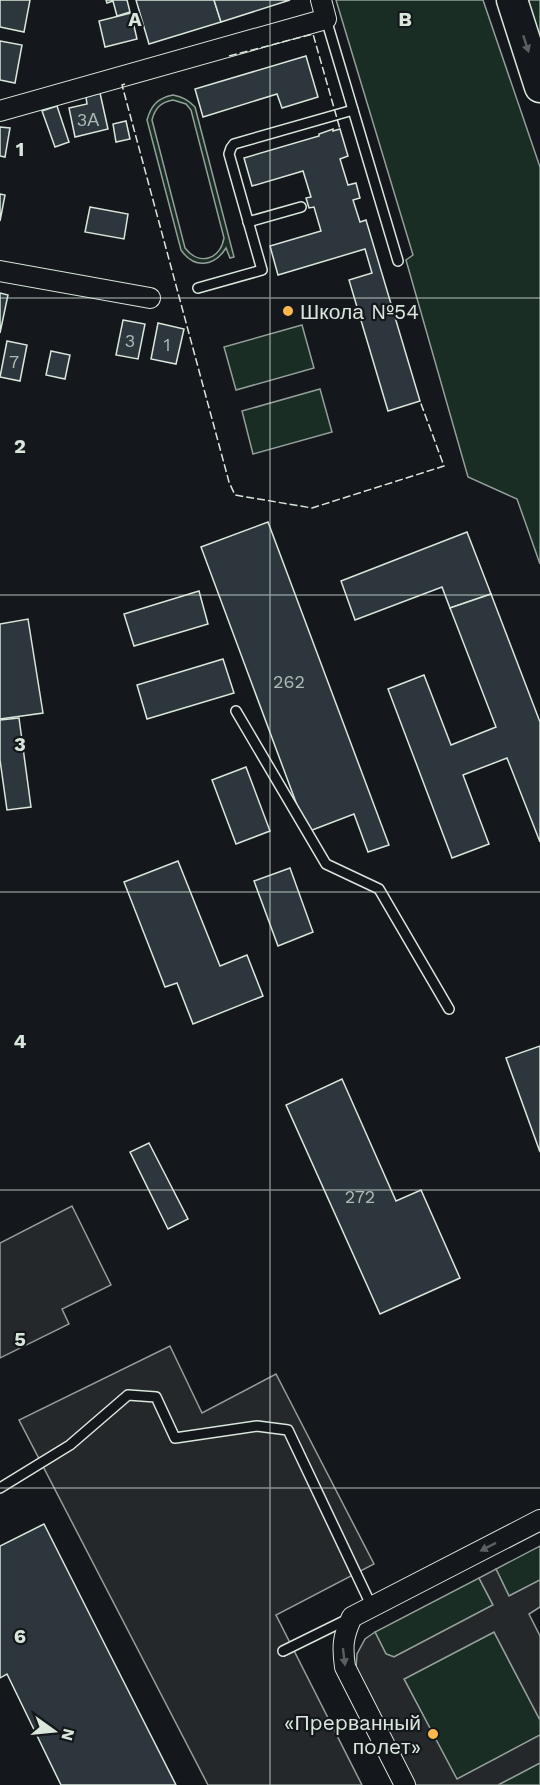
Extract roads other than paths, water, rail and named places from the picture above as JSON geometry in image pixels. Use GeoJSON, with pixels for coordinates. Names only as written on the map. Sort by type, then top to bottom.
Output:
{"type":"FeatureCollection","features":[{"type":"Feature","properties":{"kind":"main road"},"geometry":{"type":"LineString","coordinates":[[512,0],[540,87]]}},
{"type":"Feature","properties":{"kind":"street"},"geometry":{"type":"LineString","coordinates":[[0,111],[324,9]]}},
{"type":"Feature","properties":{"kind":"street"},"geometry":{"type":"LineString","coordinates":[[0,270],[150,298]]}},
{"type":"Feature","properties":{"kind":"street"},"geometry":{"type":"LineString","coordinates":[[405,1785],[345,1667],[343,1649],[345,1631],[352,1617],[540,1520]]}},
{"type":"Feature","properties":{"kind":"lane"},"geometry":{"type":"LineString","coordinates":[[324,9],[398,261]]}},
{"type":"Feature","properties":{"kind":"lane"},"geometry":{"type":"LineString","coordinates":[[198,288],[262,270],[230,154],[234,144],[353,110]]}},
{"type":"Feature","properties":{"kind":"lane"},"geometry":{"type":"LineString","coordinates":[[248,222],[301,207]]}},
{"type":"Feature","properties":{"kind":"lane"},"geometry":{"type":"LineString","coordinates":[[236,711],[326,864],[379,889],[449,1009]]}},
{"type":"Feature","properties":{"kind":"lane"},"geometry":{"type":"LineString","coordinates":[[0,1488],[70,1445],[128,1395],[156,1397],[175,1438],[257,1426],[288,1430],[372,1607]]}},
{"type":"Feature","properties":{"kind":"lane"},"geometry":{"type":"LineString","coordinates":[[284,1651],[352,1617]]}},
{"type":"Feature","properties":{"kind":"place","name":"Школа №54"},"geometry":{"type":"Point","coordinates":[288,311]}},
{"type":"Feature","properties":{"kind":"place","name":"«Пpepвaнный пoлeт»"},"geometry":{"type":"Point","coordinates":[433,1734]}}]}
